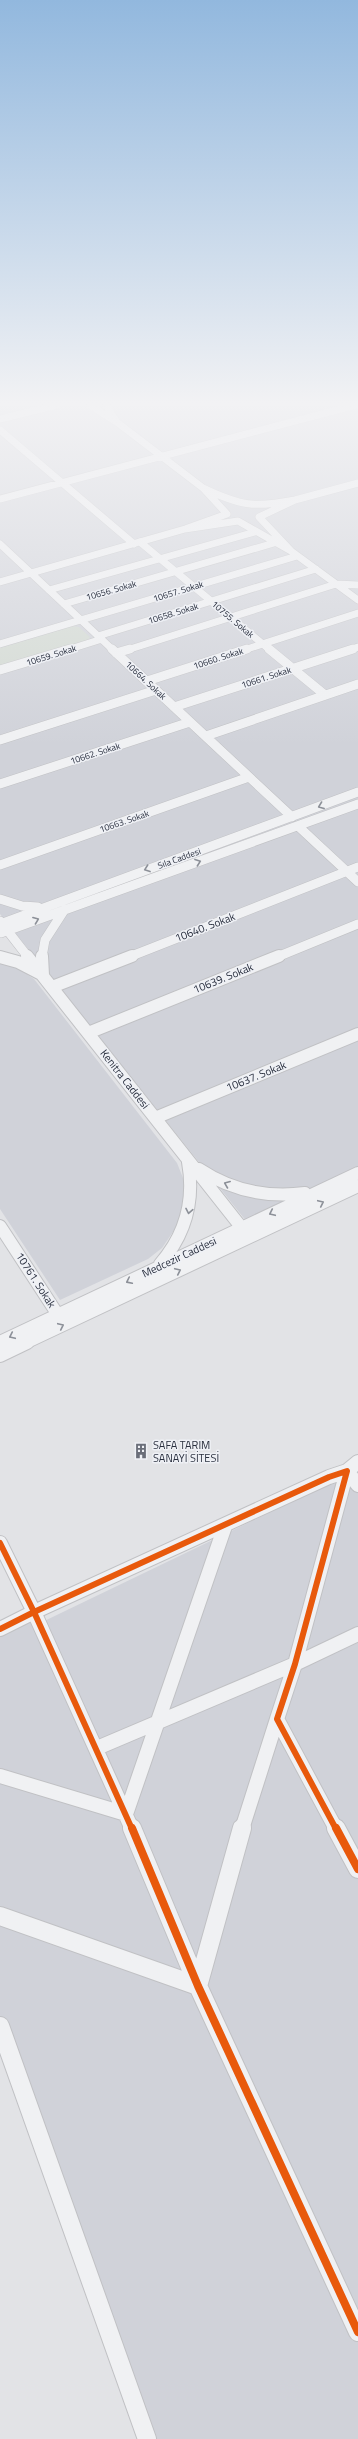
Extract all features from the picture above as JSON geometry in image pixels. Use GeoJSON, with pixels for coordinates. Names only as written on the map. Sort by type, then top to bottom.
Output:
{"type":"FeatureCollection","features":[{"type":"Feature","properties":{"kind":"street","name":"10755. Sokak"},"geometry":{"type":"LineString","coordinates":[[107,519],[137,543],[160,558],[325,695]]}},
{"type":"Feature","properties":{"kind":"street"},"geometry":{"type":"LineString","coordinates":[[0,582],[185,529],[214,519]]}},
{"type":"Feature","properties":{"kind":"street"},"geometry":{"type":"LineString","coordinates":[[232,519],[294,553],[358,600]]}},
{"type":"Feature","properties":{"kind":"street"},"geometry":{"type":"LineString","coordinates":[[185,529],[238,521],[248,522],[255,519]]}},
{"type":"Feature","properties":{"kind":"street"},"geometry":{"type":"LineString","coordinates":[[261,519],[294,553]]}},
{"type":"Feature","properties":{"kind":"street"},"geometry":{"type":"LineString","coordinates":[[49,590],[255,532]]}},
{"type":"Feature","properties":{"kind":"street","name":"10656. Sokak"},"geometry":{"type":"LineString","coordinates":[[64,604],[274,543]]}},
{"type":"Feature","properties":{"kind":"street","name":"10664. Sokak"},"geometry":{"type":"LineString","coordinates":[[0,544],[292,817]]}},
{"type":"Feature","properties":{"kind":"street","name":"10657. Sokak"},"geometry":{"type":"LineString","coordinates":[[81,620],[194,586],[294,553]]}},
{"type":"Feature","properties":{"kind":"street","name":"10658. Sokak"},"geometry":{"type":"LineString","coordinates":[[100,638],[316,569]]}},
{"type":"Feature","properties":{"kind":"street"},"geometry":{"type":"LineString","coordinates":[[116,653],[336,584],[358,585]]}},
{"type":"Feature","properties":{"kind":"street","name":"10660. Sokak"},"geometry":{"type":"LineString","coordinates":[[147,681],[358,613]]}},
{"type":"Feature","properties":{"kind":"street"},"geometry":{"type":"LineString","coordinates":[[0,644],[81,620]]}},
{"type":"Feature","properties":{"kind":"street","name":"10659. Sokak"},"geometry":{"type":"LineString","coordinates":[[0,670],[100,638]]}},
{"type":"Feature","properties":{"kind":"street","name":"10661. Sokak"},"geometry":{"type":"LineString","coordinates":[[174,707],[358,647]]}},
{"type":"Feature","properties":{"kind":"street"},"geometry":{"type":"LineString","coordinates":[[206,736],[358,684]]}},
{"type":"Feature","properties":{"kind":"street"},"geometry":{"type":"LineString","coordinates":[[0,740],[156,690]]}},
{"type":"Feature","properties":{"kind":"street","name":"10662. Sokak"},"geometry":{"type":"LineString","coordinates":[[0,784],[190,722]]}},
{"type":"Feature","properties":{"kind":"street","name":"10663. Sokak"},"geometry":{"type":"LineString","coordinates":[[0,865],[249,777]]}},
{"type":"Feature","properties":{"kind":"street","name":"Sıla Caddesi"},"geometry":{"type":"LineString","coordinates":[[2,927],[42,907],[358,792]]}},
{"type":"Feature","properties":{"kind":"street"},"geometry":{"type":"LineString","coordinates":[[2,927],[65,910],[358,804]]}},
{"type":"Feature","properties":{"kind":"street"},"geometry":{"type":"LineString","coordinates":[[298,826],[358,882]]}},
{"type":"Feature","properties":{"kind":"street","name":"10640. Sokak"},"geometry":{"type":"LineString","coordinates":[[52,987],[358,867]]}},
{"type":"Feature","properties":{"kind":"street"},"geometry":{"type":"LineString","coordinates":[[0,898],[22,906],[42,907]]}},
{"type":"Feature","properties":{"kind":"street"},"geometry":{"type":"LineString","coordinates":[[43,975],[40,951],[50,931],[65,910]]}},
{"type":"Feature","properties":{"kind":"street","name":"10639. Sokak"},"geometry":{"type":"LineString","coordinates":[[88,1033],[358,924]]}},
{"type":"Feature","properties":{"kind":"street","name":"Kenitra Caddesi"},"geometry":{"type":"LineString","coordinates":[[2,927],[43,975],[249,1237]]}},
{"type":"Feature","properties":{"kind":"street"},"geometry":{"type":"LineString","coordinates":[[0,957],[18,962],[43,975]]}},
{"type":"Feature","properties":{"kind":"street","name":"10637. Sokak"},"geometry":{"type":"LineString","coordinates":[[155,1118],[358,1034]]}},
{"type":"Feature","properties":{"kind":"street"},"geometry":{"type":"LineString","coordinates":[[187,1158],[214,1178],[253,1193],[280,1196],[320,1190]]}},
{"type":"Feature","properties":{"kind":"street"},"geometry":{"type":"LineString","coordinates":[[156,1268],[176,1244],[189,1213],[192,1181],[187,1158]]}},
{"type":"Feature","properties":{"kind":"street","name":"Medcezir Caddesi"},"geometry":{"type":"LineString","coordinates":[[0,1342],[358,1173]]}},
{"type":"Feature","properties":{"kind":"street","name":"Medcezir Caddesi"},"geometry":{"type":"LineString","coordinates":[[0,1355],[358,1186]]}},
{"type":"Feature","properties":{"kind":"street","name":"10761. Sokak"},"geometry":{"type":"LineString","coordinates":[[0,1226],[58,1315]]}},
{"type":"Feature","properties":{"kind":"street"},"geometry":{"type":"LineString","coordinates":[[353,1467],[358,1485]]}},
{"type":"Feature","properties":{"kind":"street"},"geometry":{"type":"LineString","coordinates":[[0,1630],[34,1612],[353,1467]]}},
{"type":"Feature","properties":{"kind":"street"},"geometry":{"type":"LineString","coordinates":[[198,1986],[248,1810],[294,1664],[353,1467]]}},
{"type":"Feature","properties":{"kind":"street"},"geometry":{"type":"LineString","coordinates":[[126,1814],[225,1526]]}},
{"type":"Feature","properties":{"kind":"street"},"geometry":{"type":"LineString","coordinates":[[0,1543],[34,1612],[97,1748],[198,1986],[358,2332]]}},
{"type":"Feature","properties":{"kind":"street"},"geometry":{"type":"LineString","coordinates":[[97,1748],[157,1724],[294,1664],[358,1634]]}},
{"type":"Feature","properties":{"kind":"street"},"geometry":{"type":"LineString","coordinates":[[277,1719],[358,1869]]}},
{"type":"Feature","properties":{"kind":"street"},"geometry":{"type":"LineString","coordinates":[[0,1776],[126,1814]]}},
{"type":"Feature","properties":{"kind":"street"},"geometry":{"type":"LineString","coordinates":[[0,1916],[198,1986]]}},
{"type":"Feature","properties":{"kind":"street"},"geometry":{"type":"LineString","coordinates":[[0,2026],[147,2439]]}},
{"type":"Feature","properties":{"kind":"shaded area"},"geometry":{"type":"Polygon","coordinates":[[[0,519],[358,519],[358,1169],[247,1222],[0,914],[0,519]]]}},
{"type":"Feature","properties":{"kind":"shaded area"},"geometry":{"type":"Polygon","coordinates":[[[72,626],[79,627],[90,637],[88,640],[0,666],[0,648],[72,626]]]}},
{"type":"Feature","properties":{"kind":"shaded area"},"geometry":{"type":"Polygon","coordinates":[[[0,961],[16,967],[34,979],[177,1163],[185,1183],[184,1204],[179,1223],[162,1248],[148,1259],[60,1300],[0,1209],[0,961]]]}},
{"type":"Feature","properties":{"kind":"shaded area"},"geometry":{"type":"Polygon","coordinates":[[[358,1470],[358,2439],[140,2439],[0,2053],[0,1627],[30,1613],[36,1625],[358,1470]]]}},
{"type":"Feature","properties":{"kind":"cycle path"},"geometry":{"type":"LineString","coordinates":[[0,1543],[34,1612],[225,1526],[329,1477],[347,1471],[295,1664],[277,1719],[358,1869]]}},
{"type":"Feature","properties":{"kind":"cycle path"},"geometry":{"type":"LineString","coordinates":[[0,1629],[34,1612],[126,1814],[198,1986],[358,2332]]}},
{"type":"Feature","properties":{"kind":"place","name":"SAFA TARIM SANAYİ SİTESİ"},"geometry":{"type":"Point","coordinates":[141,1451]}}]}
